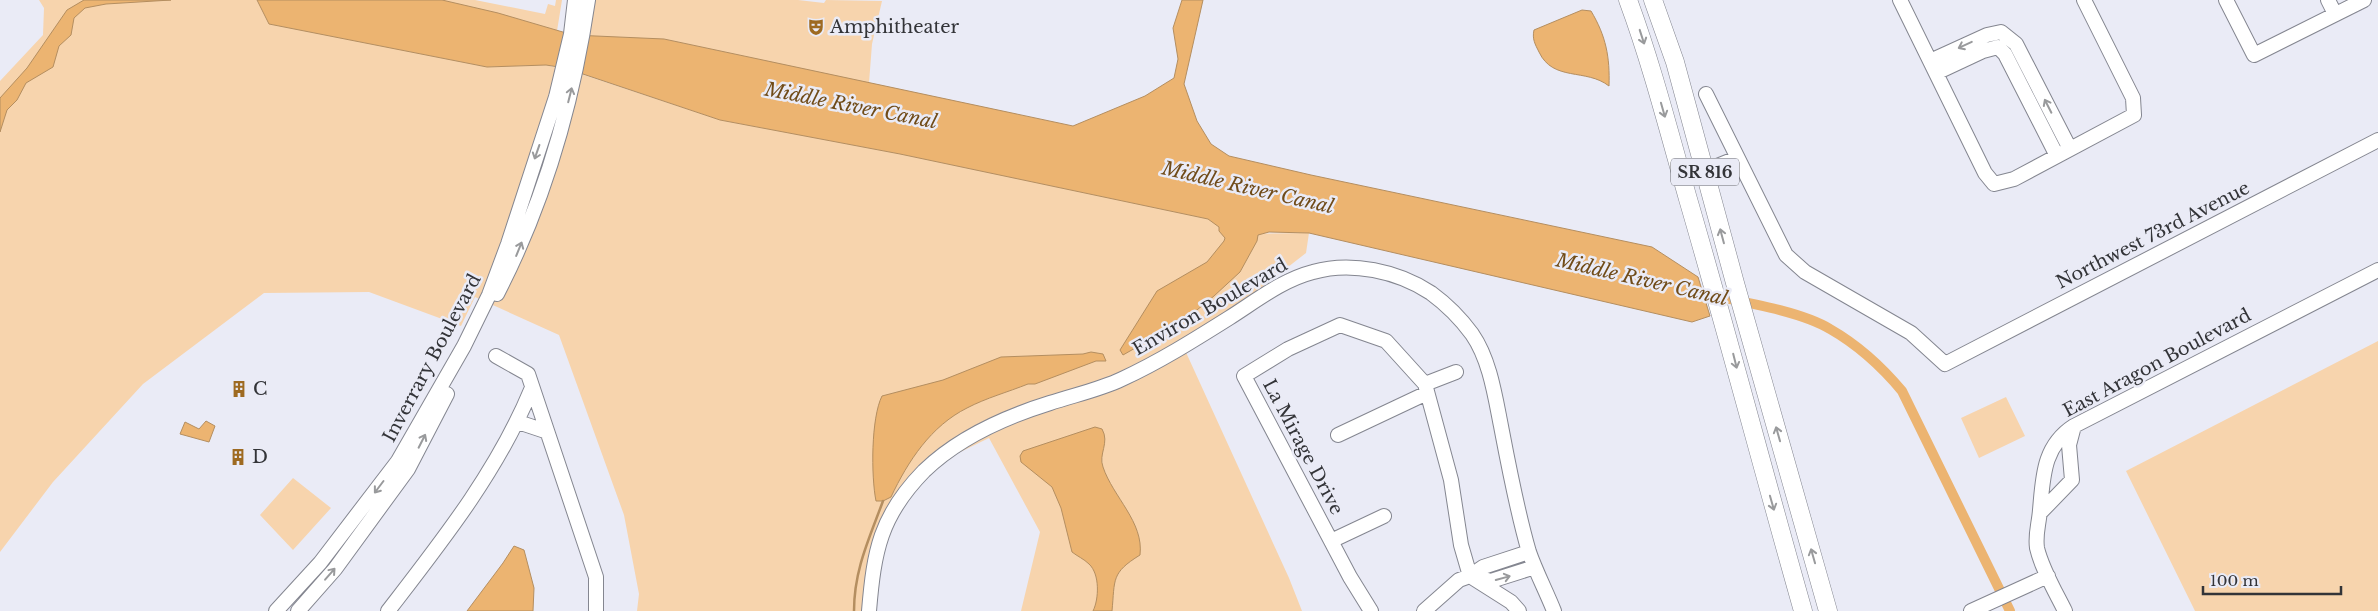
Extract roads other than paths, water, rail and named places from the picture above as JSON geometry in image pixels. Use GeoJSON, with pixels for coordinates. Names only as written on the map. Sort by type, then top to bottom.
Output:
{"type":"FeatureCollection","features":[{"type":"Feature","properties":{"kind":"main road","name":"SR 816"},"geometry":{"type":"LineString","coordinates":[[1628,0],[1647,54],[1713,280],[1759,456],[1803,611]]}},
{"type":"Feature","properties":{"kind":"main road","name":"SR 816"},"geometry":{"type":"LineString","coordinates":[[1653,0],[1673,56],[1828,611]]}},
{"type":"Feature","properties":{"kind":"main road"},"geometry":{"type":"LineString","coordinates":[[1759,456],[1771,458],[1780,465],[1791,481]]}},
{"type":"Feature","properties":{"kind":"street","name":"Inverrary Boulevard"},"geometry":{"type":"LineString","coordinates":[[575,0],[577,35]]}},
{"type":"Feature","properties":{"kind":"street","name":"Inverrary Boulevard"},"geometry":{"type":"LineString","coordinates":[[298,611],[335,569],[413,460],[518,253],[550,165],[577,35],[588,0]]}},
{"type":"Feature","properties":{"kind":"street"},"geometry":{"type":"LineString","coordinates":[[1900,0],[1986,173],[1994,184],[2014,179],[2134,115],[2132,98],[2084,0]]}},
{"type":"Feature","properties":{"kind":"street"},"geometry":{"type":"LineString","coordinates":[[2226,0],[2254,54],[2364,0]]}},
{"type":"Feature","properties":{"kind":"street"},"geometry":{"type":"LineString","coordinates":[[2328,0],[2335,14]]}},
{"type":"Feature","properties":{"kind":"street"},"geometry":{"type":"LineString","coordinates":[[1933,67],[1987,35],[2001,32],[2016,44],[2070,149]]}},
{"type":"Feature","properties":{"kind":"street"},"geometry":{"type":"LineString","coordinates":[[1933,67],[1983,50],[1998,47],[2006,54],[2057,156]]}},
{"type":"Feature","properties":{"kind":"street","name":"Inverrary Boulevard"},"geometry":{"type":"LineString","coordinates":[[276,611],[320,563],[398,461],[464,346],[489,295],[569,73]]}},
{"type":"Feature","properties":{"kind":"street"},"geometry":{"type":"LineString","coordinates":[[1705,170],[1737,158],[1706,94]]}},
{"type":"Feature","properties":{"kind":"street","name":"Northwest 73rd Avenue"},"geometry":{"type":"LineString","coordinates":[[1737,158],[1786,255],[1796,266],[1911,333],[1945,364],[2378,140]]}},
{"type":"Feature","properties":{"kind":"street","name":"Environ Boulevard"},"geometry":{"type":"LineString","coordinates":[[869,611],[874,562],[888,518],[905,492],[926,469],[970,435],[1030,409],[1120,380],[1193,341],[1284,283],[1315,271],[1347,267],[1388,274],[1424,289],[1453,311],[1473,336],[1486,363],[1493,390],[1529,552],[1554,611]]}},
{"type":"Feature","properties":{"kind":"street","name":"East Aragon Boulevard"},"geometry":{"type":"LineString","coordinates":[[2065,611],[2048,576],[2038,550],[2035,534],[2040,513],[2042,477],[2048,454],[2056,441],[2074,426],[2378,270]]}},
{"type":"Feature","properties":{"kind":"street","name":"La Mirage Drive"},"geometry":{"type":"LineString","coordinates":[[1372,611],[1331,541],[1244,376],[1288,349],[1340,325],[1386,340],[1426,388],[1451,480],[1461,545],[1470,576]]}},
{"type":"Feature","properties":{"kind":"street"},"geometry":{"type":"LineString","coordinates":[[496,356],[528,374],[531,390],[596,577],[596,611]]}},
{"type":"Feature","properties":{"kind":"street","name":"La Mirage Drive"},"geometry":{"type":"LineString","coordinates":[[1338,436],[1456,372]]}},
{"type":"Feature","properties":{"kind":"street"},"geometry":{"type":"LineString","coordinates":[[388,611],[458,520],[518,422],[531,390]]}},
{"type":"Feature","properties":{"kind":"street"},"geometry":{"type":"LineString","coordinates":[[518,422],[545,431]]}},
{"type":"Feature","properties":{"kind":"street"},"geometry":{"type":"LineString","coordinates":[[2040,513],[2072,480],[2068,445],[2074,426]]}},
{"type":"Feature","properties":{"kind":"street"},"geometry":{"type":"LineString","coordinates":[[2046,463],[2057,461],[2065,466],[2068,472],[2060,487],[2061,492]]}},
{"type":"Feature","properties":{"kind":"street","name":"La Mirage Drive"},"geometry":{"type":"LineString","coordinates":[[1331,541],[1384,516]]}},
{"type":"Feature","properties":{"kind":"street"},"geometry":{"type":"LineString","coordinates":[[1424,611],[1459,580],[1470,576],[1484,566],[1529,552]]}},
{"type":"Feature","properties":{"kind":"street"},"geometry":{"type":"LineString","coordinates":[[1470,576],[1491,581],[1535,567]]}},
{"type":"Feature","properties":{"kind":"street"},"geometry":{"type":"LineString","coordinates":[[1470,576],[1511,602],[1519,611]]}},
{"type":"Feature","properties":{"kind":"street"},"geometry":{"type":"LineString","coordinates":[[1971,611],[2048,576]]}},
{"type":"Feature","properties":{"kind":"water"},"geometry":{"type":"Polygon","coordinates":[[[84,0],[171,0],[106,4],[85,8],[74,18],[71,35],[59,46],[53,67],[26,83],[17,100],[7,110],[0,132],[0,98],[27,68],[67,10],[84,0]]]}},
{"type":"Feature","properties":{"kind":"water"},"geometry":{"type":"Polygon","coordinates":[[[257,0],[442,0],[498,13],[573,35],[664,39],[1073,126],[1145,96],[1174,78],[1178,59],[1173,28],[1182,0],[1203,0],[1184,84],[1197,121],[1211,144],[1229,156],[1652,247],[1698,277],[1710,316],[1692,322],[1309,233],[1269,232],[1258,235],[1257,241],[1240,272],[1214,296],[1186,319],[1123,355],[1120,350],[1157,291],[1207,262],[1224,241],[1225,238],[1219,231],[1219,227],[1208,219],[900,154],[720,120],[565,68],[546,65],[487,67],[269,24],[257,0]]]}},
{"type":"Feature","properties":{"kind":"water"},"geometry":{"type":"Polygon","coordinates":[[[1582,10],[1591,11],[1604,38],[1608,56],[1609,86],[1590,77],[1561,71],[1553,67],[1545,61],[1535,44],[1534,30],[1582,10]]]}},
{"type":"Feature","properties":{"kind":"water"},"geometry":{"type":"Polygon","coordinates":[[[1091,352],[1103,354],[1106,361],[1096,361],[1035,384],[1028,384],[982,401],[942,424],[913,458],[891,497],[883,501],[876,501],[873,477],[873,447],[878,406],[882,396],[943,380],[1001,357],[1083,354],[1091,352]]]}},
{"type":"Feature","properties":{"kind":"water"},"geometry":{"type":"Polygon","coordinates":[[[206,421],[215,426],[209,442],[180,434],[185,422],[199,429],[206,421]]]}},
{"type":"Feature","properties":{"kind":"water"},"geometry":{"type":"Polygon","coordinates":[[[1095,427],[1102,429],[1105,439],[1102,458],[1103,467],[1133,521],[1140,543],[1140,555],[1124,567],[1116,578],[1112,611],[1093,611],[1096,600],[1097,580],[1093,568],[1072,552],[1061,508],[1052,487],[1021,462],[1020,456],[1023,451],[1095,427]]]}},
{"type":"Feature","properties":{"kind":"water"},"geometry":{"type":"Polygon","coordinates":[[[514,546],[524,550],[534,588],[533,611],[467,611],[503,563],[514,546]]]}},
{"type":"Feature","properties":{"kind":"waterway","name":"Middle River Canal"},"geometry":{"type":"LineString","coordinates":[[1690,291],[1762,306],[1816,322],[1850,342],[1886,373],[1902,391],[2010,611]]}},
{"type":"Feature","properties":{"kind":"waterway"},"geometry":{"type":"LineString","coordinates":[[854,611],[859,568],[883,501]]}},
{"type":"Feature","properties":{"kind":"place","name":"Amphitheater"},"geometry":{"type":"Point","coordinates":[816,27]}},
{"type":"Feature","properties":{"kind":"place","name":"C"},"geometry":{"type":"Point","coordinates":[239,389]}},
{"type":"Feature","properties":{"kind":"place","name":"D"},"geometry":{"type":"Point","coordinates":[238,457]}}]}
